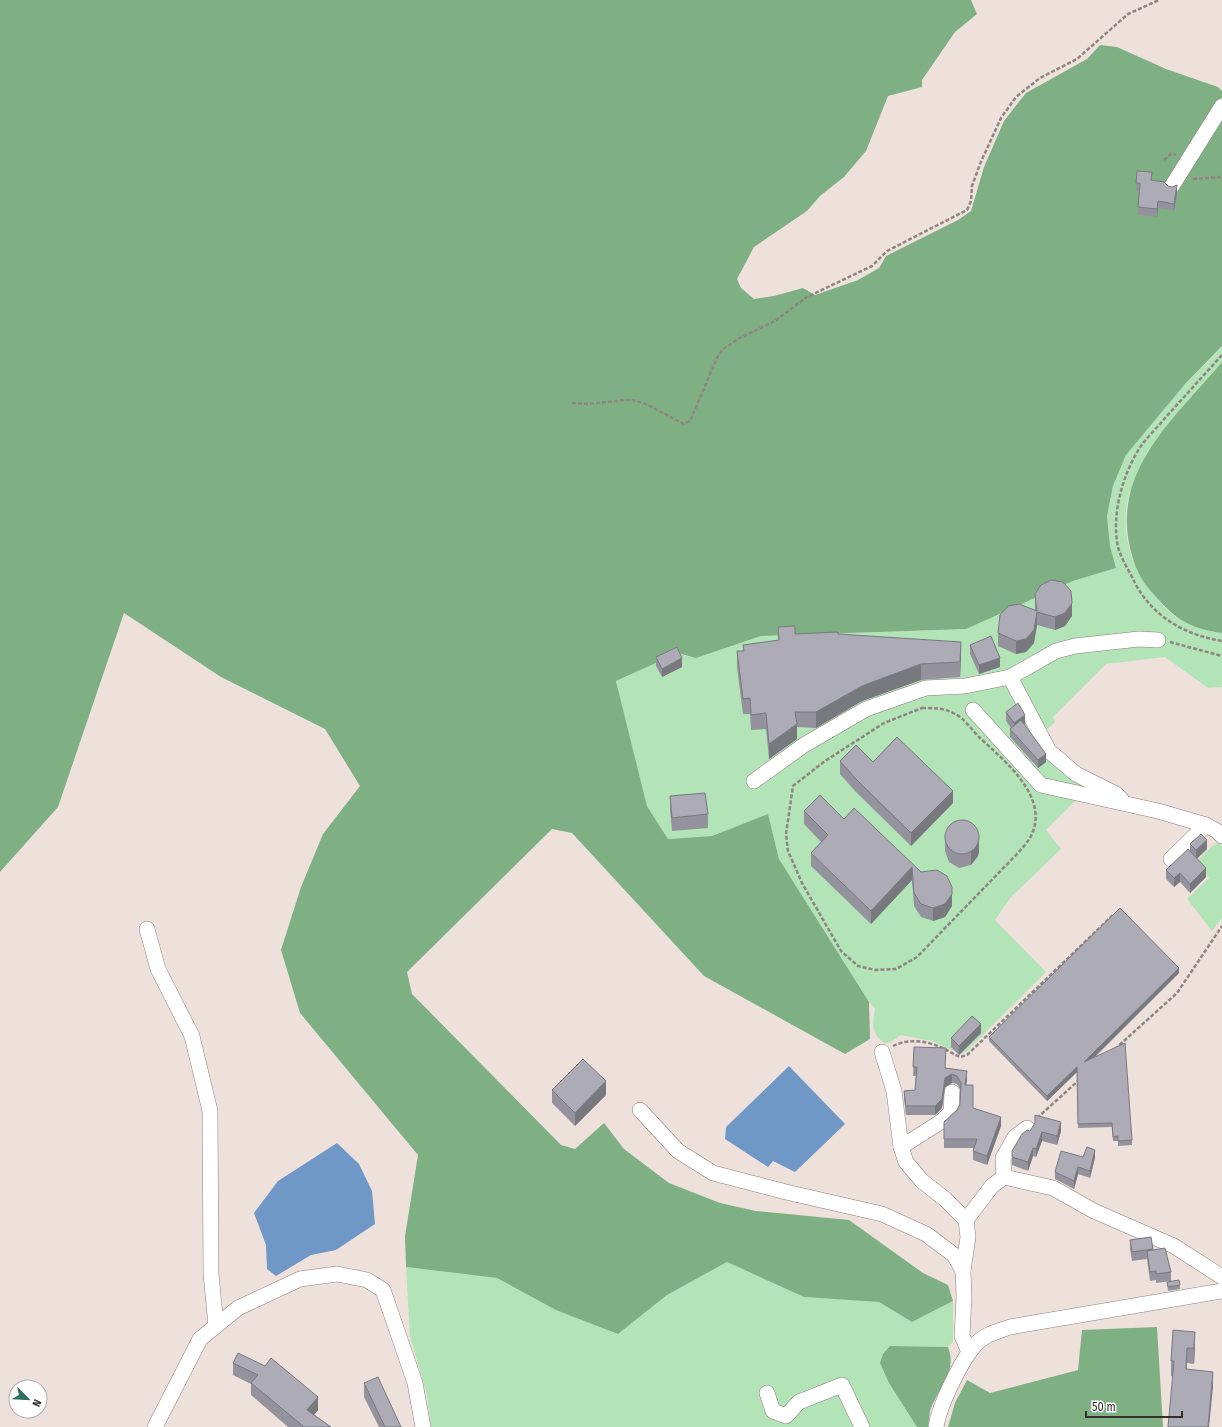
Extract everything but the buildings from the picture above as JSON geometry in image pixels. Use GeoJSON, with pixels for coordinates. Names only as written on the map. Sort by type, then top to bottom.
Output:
{"type":"FeatureCollection","features":[{"type":"Feature","properties":{"kind":"street"},"geometry":{"type":"LineString","coordinates":[[1174,183],[1222,106]]}},
{"type":"Feature","properties":{"kind":"street"},"geometry":{"type":"LineString","coordinates":[[754,781],[804,745],[866,709],[926,688],[965,686],[1010,677],[1056,651],[1075,646],[1139,640],[1158,640]]}},
{"type":"Feature","properties":{"kind":"street"},"geometry":{"type":"LineString","coordinates":[[1010,677],[1049,751],[1076,774],[1116,794],[1125,803]]}},
{"type":"Feature","properties":{"kind":"street"},"geometry":{"type":"LineString","coordinates":[[973,710],[1041,785],[1092,795],[1206,825],[1217,831],[1222,836]]}},
{"type":"Feature","properties":{"kind":"street"},"geometry":{"type":"LineString","coordinates":[[1171,859],[1206,825]]}},
{"type":"Feature","properties":{"kind":"street"},"geometry":{"type":"LineString","coordinates":[[147,929],[158,969],[192,1036],[210,1111],[211,1274],[216,1326]]}},
{"type":"Feature","properties":{"kind":"street"},"geometry":{"type":"LineString","coordinates":[[882,1052],[894,1091],[901,1147],[906,1162],[922,1181],[945,1199],[966,1220],[968,1237],[964,1270],[962,1336],[969,1352]]}},
{"type":"Feature","properties":{"kind":"street"},"geometry":{"type":"LineString","coordinates":[[901,1147],[942,1121],[951,1112],[952,1092]]}},
{"type":"Feature","properties":{"kind":"street"},"geometry":{"type":"LineString","coordinates":[[640,1110],[678,1151],[713,1173],[786,1192],[882,1214],[926,1234],[954,1255],[964,1270]]}},
{"type":"Feature","properties":{"kind":"street"},"geometry":{"type":"LineString","coordinates":[[1004,1177],[1003,1158],[1015,1137],[1027,1128]]}},
{"type":"Feature","properties":{"kind":"street"},"geometry":{"type":"LineString","coordinates":[[966,1220],[992,1186],[1004,1177],[1053,1188],[1094,1211],[1174,1246],[1222,1277]]}},
{"type":"Feature","properties":{"kind":"street"},"geometry":{"type":"LineString","coordinates":[[155,1427],[200,1339],[238,1308],[300,1279],[337,1274],[368,1280],[383,1290],[415,1383],[423,1427]]}},
{"type":"Feature","properties":{"kind":"street"},"geometry":{"type":"LineString","coordinates":[[936,1427],[945,1400],[959,1369],[977,1342],[991,1333],[1010,1327],[1222,1291]]}},
{"type":"Feature","properties":{"kind":"street"},"geometry":{"type":"LineString","coordinates":[[767,1393],[773,1411],[786,1416],[799,1402],[842,1385],[862,1427]]}},
{"type":"Feature","properties":{"kind":"path"},"geometry":{"type":"LineString","coordinates":[[572,404],[633,400],[646,404],[684,424],[688,423],[717,358],[723,350],[738,339],[775,321],[807,297],[872,266],[887,252],[967,210],[971,201],[972,186],[980,164],[1001,118],[1016,97],[1040,78],[1077,58],[1128,14],[1160,0]]}},
{"type":"Feature","properties":{"kind":"path"},"geometry":{"type":"LineString","coordinates":[[1174,183],[1222,177]]}},
{"type":"Feature","properties":{"kind":"path"},"geometry":{"type":"LineString","coordinates":[[1222,355],[1142,446],[1130,469],[1121,493],[1116,524],[1118,548],[1139,590],[1149,605],[1169,622],[1184,631],[1203,638],[1222,641]]}},
{"type":"Feature","properties":{"kind":"path"},"geometry":{"type":"LineString","coordinates":[[1158,640],[1222,656]]}},
{"type":"Feature","properties":{"kind":"path"},"geometry":{"type":"LineString","coordinates":[[922,708],[940,708],[956,714],[1016,773],[1027,789],[1034,808],[1035,823],[1030,838],[1016,855],[917,956],[896,969],[875,970],[858,966],[841,951],[802,883],[788,851],[786,834],[793,786],[824,761],[884,723],[922,708]]}},
{"type":"Feature","properties":{"kind":"path"},"geometry":{"type":"LineString","coordinates":[[882,1052],[902,1042],[915,1041],[940,1046],[960,1057],[967,1055],[1118,910]]}},
{"type":"Feature","properties":{"kind":"path"},"geometry":{"type":"LineString","coordinates":[[1114,1050],[1177,993],[1222,926]]}},
{"type":"Feature","properties":{"kind":"path"},"geometry":{"type":"LineString","coordinates":[[1027,1128],[1079,1081]]}},
{"type":"Feature","properties":{"kind":"green space"},"geometry":{"type":"Polygon","coordinates":[[[0,0],[971,0],[977,14],[955,32],[922,80],[922,87],[888,96],[866,151],[844,177],[820,196],[807,211],[754,247],[737,279],[741,288],[754,299],[774,296],[803,288],[815,295],[858,280],[879,268],[886,256],[958,220],[971,211],[984,167],[1004,121],[1014,108],[1026,93],[1087,59],[1100,45],[1117,47],[1166,69],[1218,87],[1222,91],[1222,346],[1185,384],[1126,455],[1113,486],[1107,516],[1110,546],[1116,568],[1073,581],[966,629],[761,636],[696,658],[678,653],[616,681],[647,806],[668,839],[712,836],[768,814],[779,859],[869,1002],[870,1039],[845,1054],[704,976],[572,833],[552,829],[407,972],[412,994],[561,1145],[575,1149],[604,1123],[624,1149],[669,1183],[720,1203],[756,1211],[849,1220],[923,1273],[948,1285],[953,1301],[912,1322],[879,1302],[804,1297],[727,1262],[667,1295],[618,1334],[556,1310],[497,1278],[406,1267],[405,1236],[418,1155],[300,1013],[281,950],[301,887],[323,834],[360,786],[325,729],[221,677],[124,613],[58,807],[0,872],[0,0]]]}},
{"type":"Feature","properties":{"kind":"green space"},"geometry":{"type":"Polygon","coordinates":[[[1222,347],[1222,362],[1193,398],[1137,476],[1129,495],[1126,509],[1126,524],[1127,539],[1136,567],[1143,580],[1166,609],[1187,623],[1210,631],[1222,633],[1222,687],[1208,688],[1165,657],[1106,664],[1053,717],[1055,722],[1044,732],[1024,687],[1015,691],[1045,748],[1087,783],[1079,797],[1046,830],[1061,849],[1011,897],[995,920],[1046,972],[966,1052],[961,1054],[932,1041],[901,1035],[889,1043],[884,1043],[874,1031],[875,1008],[869,1002],[779,859],[768,814],[712,836],[668,839],[647,806],[616,681],[678,653],[696,658],[761,636],[966,629],[1073,581],[1116,568],[1110,546],[1107,516],[1113,486],[1126,455],[1185,384],[1222,347]]]}},
{"type":"Feature","properties":{"kind":"green space"},"geometry":{"type":"Polygon","coordinates":[[[1222,362],[1222,633],[1199,628],[1181,620],[1165,607],[1149,589],[1136,567],[1132,555],[1129,543],[1127,516],[1131,490],[1140,466],[1153,444],[1169,423],[1222,362]]]}},
{"type":"Feature","properties":{"kind":"green space"},"geometry":{"type":"Polygon","coordinates":[[[1219,842],[1222,847],[1222,918],[1212,931],[1187,899],[1209,878],[1196,862],[1210,848],[1219,842]]]}},
{"type":"Feature","properties":{"kind":"green space"},"geometry":{"type":"Polygon","coordinates":[[[727,1262],[804,1297],[879,1302],[912,1322],[953,1301],[953,1342],[948,1347],[890,1346],[917,1427],[431,1427],[427,1395],[410,1336],[406,1267],[497,1278],[552,1307],[618,1334],[667,1295],[727,1262]]]}},
{"type":"Feature","properties":{"kind":"green space"},"geometry":{"type":"Polygon","coordinates":[[[1157,1327],[1163,1427],[948,1427],[955,1403],[967,1380],[990,1393],[1078,1370],[1082,1330],[1157,1327]]]}},
{"type":"Feature","properties":{"kind":"green space"},"geometry":{"type":"Polygon","coordinates":[[[890,1346],[948,1347],[951,1365],[946,1380],[933,1402],[928,1427],[917,1427],[889,1383],[880,1363],[883,1354],[890,1346]]]}},
{"type":"Feature","properties":{"kind":"water"},"geometry":{"type":"Polygon","coordinates":[[[789,1066],[845,1124],[795,1172],[773,1161],[768,1167],[725,1139],[726,1127],[789,1066]]]}},
{"type":"Feature","properties":{"kind":"water"},"geometry":{"type":"Polygon","coordinates":[[[337,1143],[359,1164],[372,1191],[375,1224],[336,1250],[311,1255],[276,1276],[267,1269],[266,1245],[254,1213],[278,1181],[337,1143]]]}}]}
